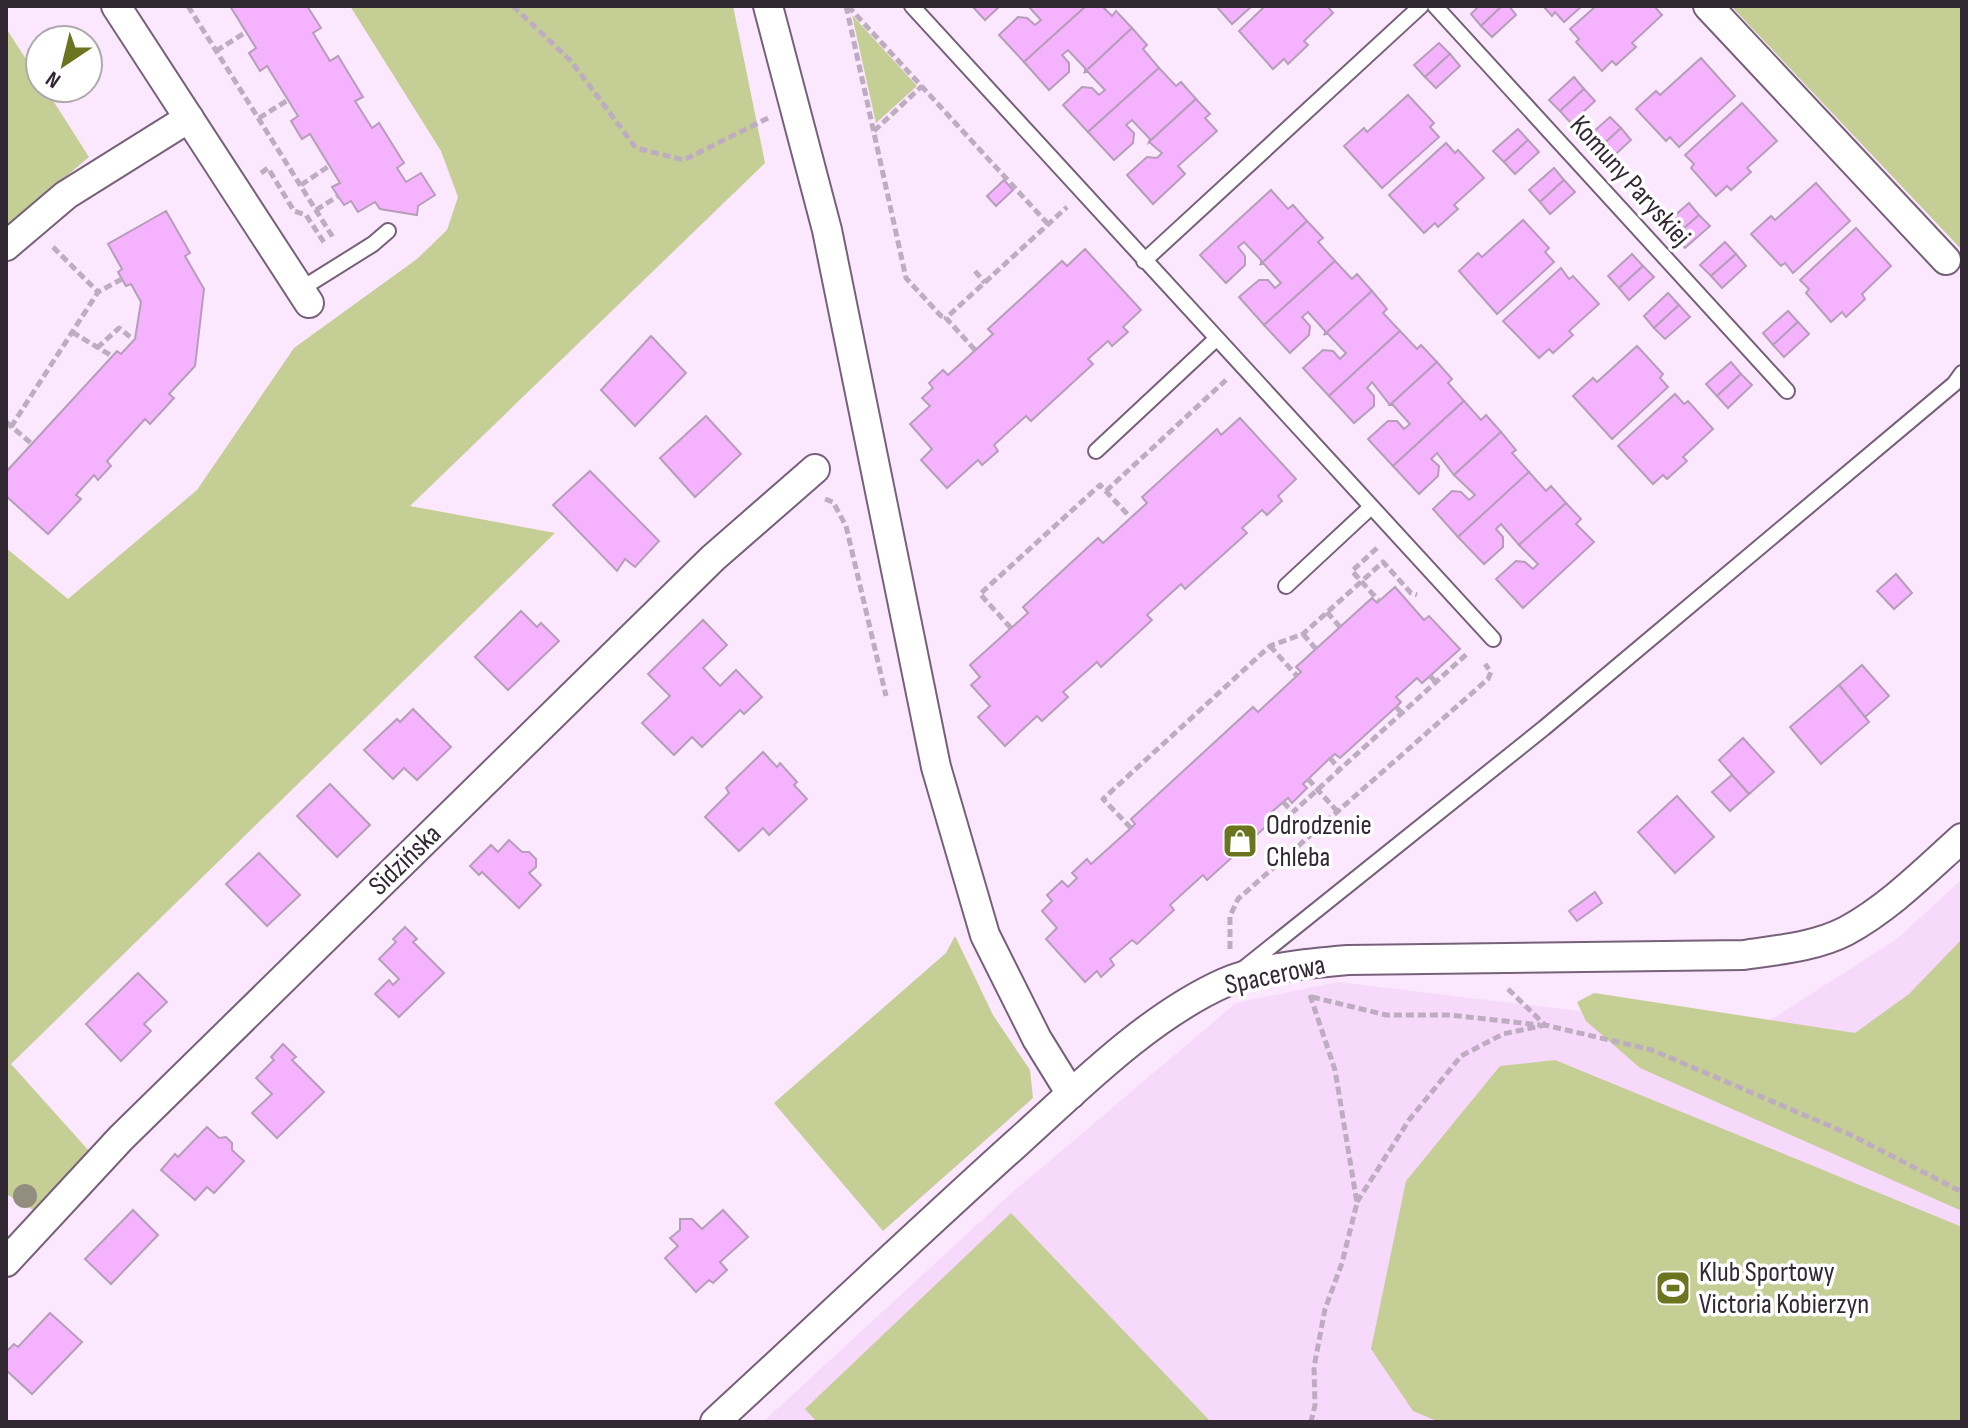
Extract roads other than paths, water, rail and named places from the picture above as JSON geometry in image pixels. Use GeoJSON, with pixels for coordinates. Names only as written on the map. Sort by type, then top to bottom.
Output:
{"type":"FeatureCollection","features":[{"type":"Feature","properties":{"kind":"street"},"geometry":{"type":"LineString","coordinates":[[116,6],[305,296]]}},
{"type":"Feature","properties":{"kind":"street"},"geometry":{"type":"LineString","coordinates":[[768,6],[827,230],[936,767],[985,935],[1037,1039],[1071,1094]]}},
{"type":"Feature","properties":{"kind":"street"},"geometry":{"type":"LineString","coordinates":[[1708,6],[1946,260]]}},
{"type":"Feature","properties":{"kind":"street"},"geometry":{"type":"LineString","coordinates":[[6,246],[66,195],[189,118]]}},
{"type":"Feature","properties":{"kind":"street","name":"Sidzińska"},"geometry":{"type":"LineString","coordinates":[[6,1262],[121,1138],[713,558],[815,469]]}},
{"type":"Feature","properties":{"kind":"street","name":"Spacerowa"},"geometry":{"type":"LineString","coordinates":[[715,1422],[1071,1094],[1167,1017],[1227,981],[1300,964],[1481,957],[1744,955],[1800,946],[1844,932],[1890,903],[1962,838]]}},
{"type":"Feature","properties":{"kind":"lane"},"geometry":{"type":"LineString","coordinates":[[912,6],[1493,639]]}},
{"type":"Feature","properties":{"kind":"lane"},"geometry":{"type":"LineString","coordinates":[[1144,261],[1421,6]]}},
{"type":"Feature","properties":{"kind":"lane","name":"Komuny Paryskiej"},"geometry":{"type":"LineString","coordinates":[[1435,6],[1787,391]]}},
{"type":"Feature","properties":{"kind":"lane"},"geometry":{"type":"LineString","coordinates":[[305,296],[388,231]]}},
{"type":"Feature","properties":{"kind":"lane"},"geometry":{"type":"LineString","coordinates":[[1096,451],[1216,339]]}},
{"type":"Feature","properties":{"kind":"lane"},"geometry":{"type":"LineString","coordinates":[[1227,981],[1544,728],[1954,384],[1962,373]]}},
{"type":"Feature","properties":{"kind":"lane"},"geometry":{"type":"LineString","coordinates":[[1286,586],[1371,507]]}},
{"type":"Feature","properties":{"kind":"place","name":"Odrodzenie Chleba"},"geometry":{"type":"Point","coordinates":[1240,841]}},
{"type":"Feature","properties":{"kind":"place","name":"Klub Sportowy Victoria Kobierzyn"},"geometry":{"type":"Point","coordinates":[1673,1288]}}]}
